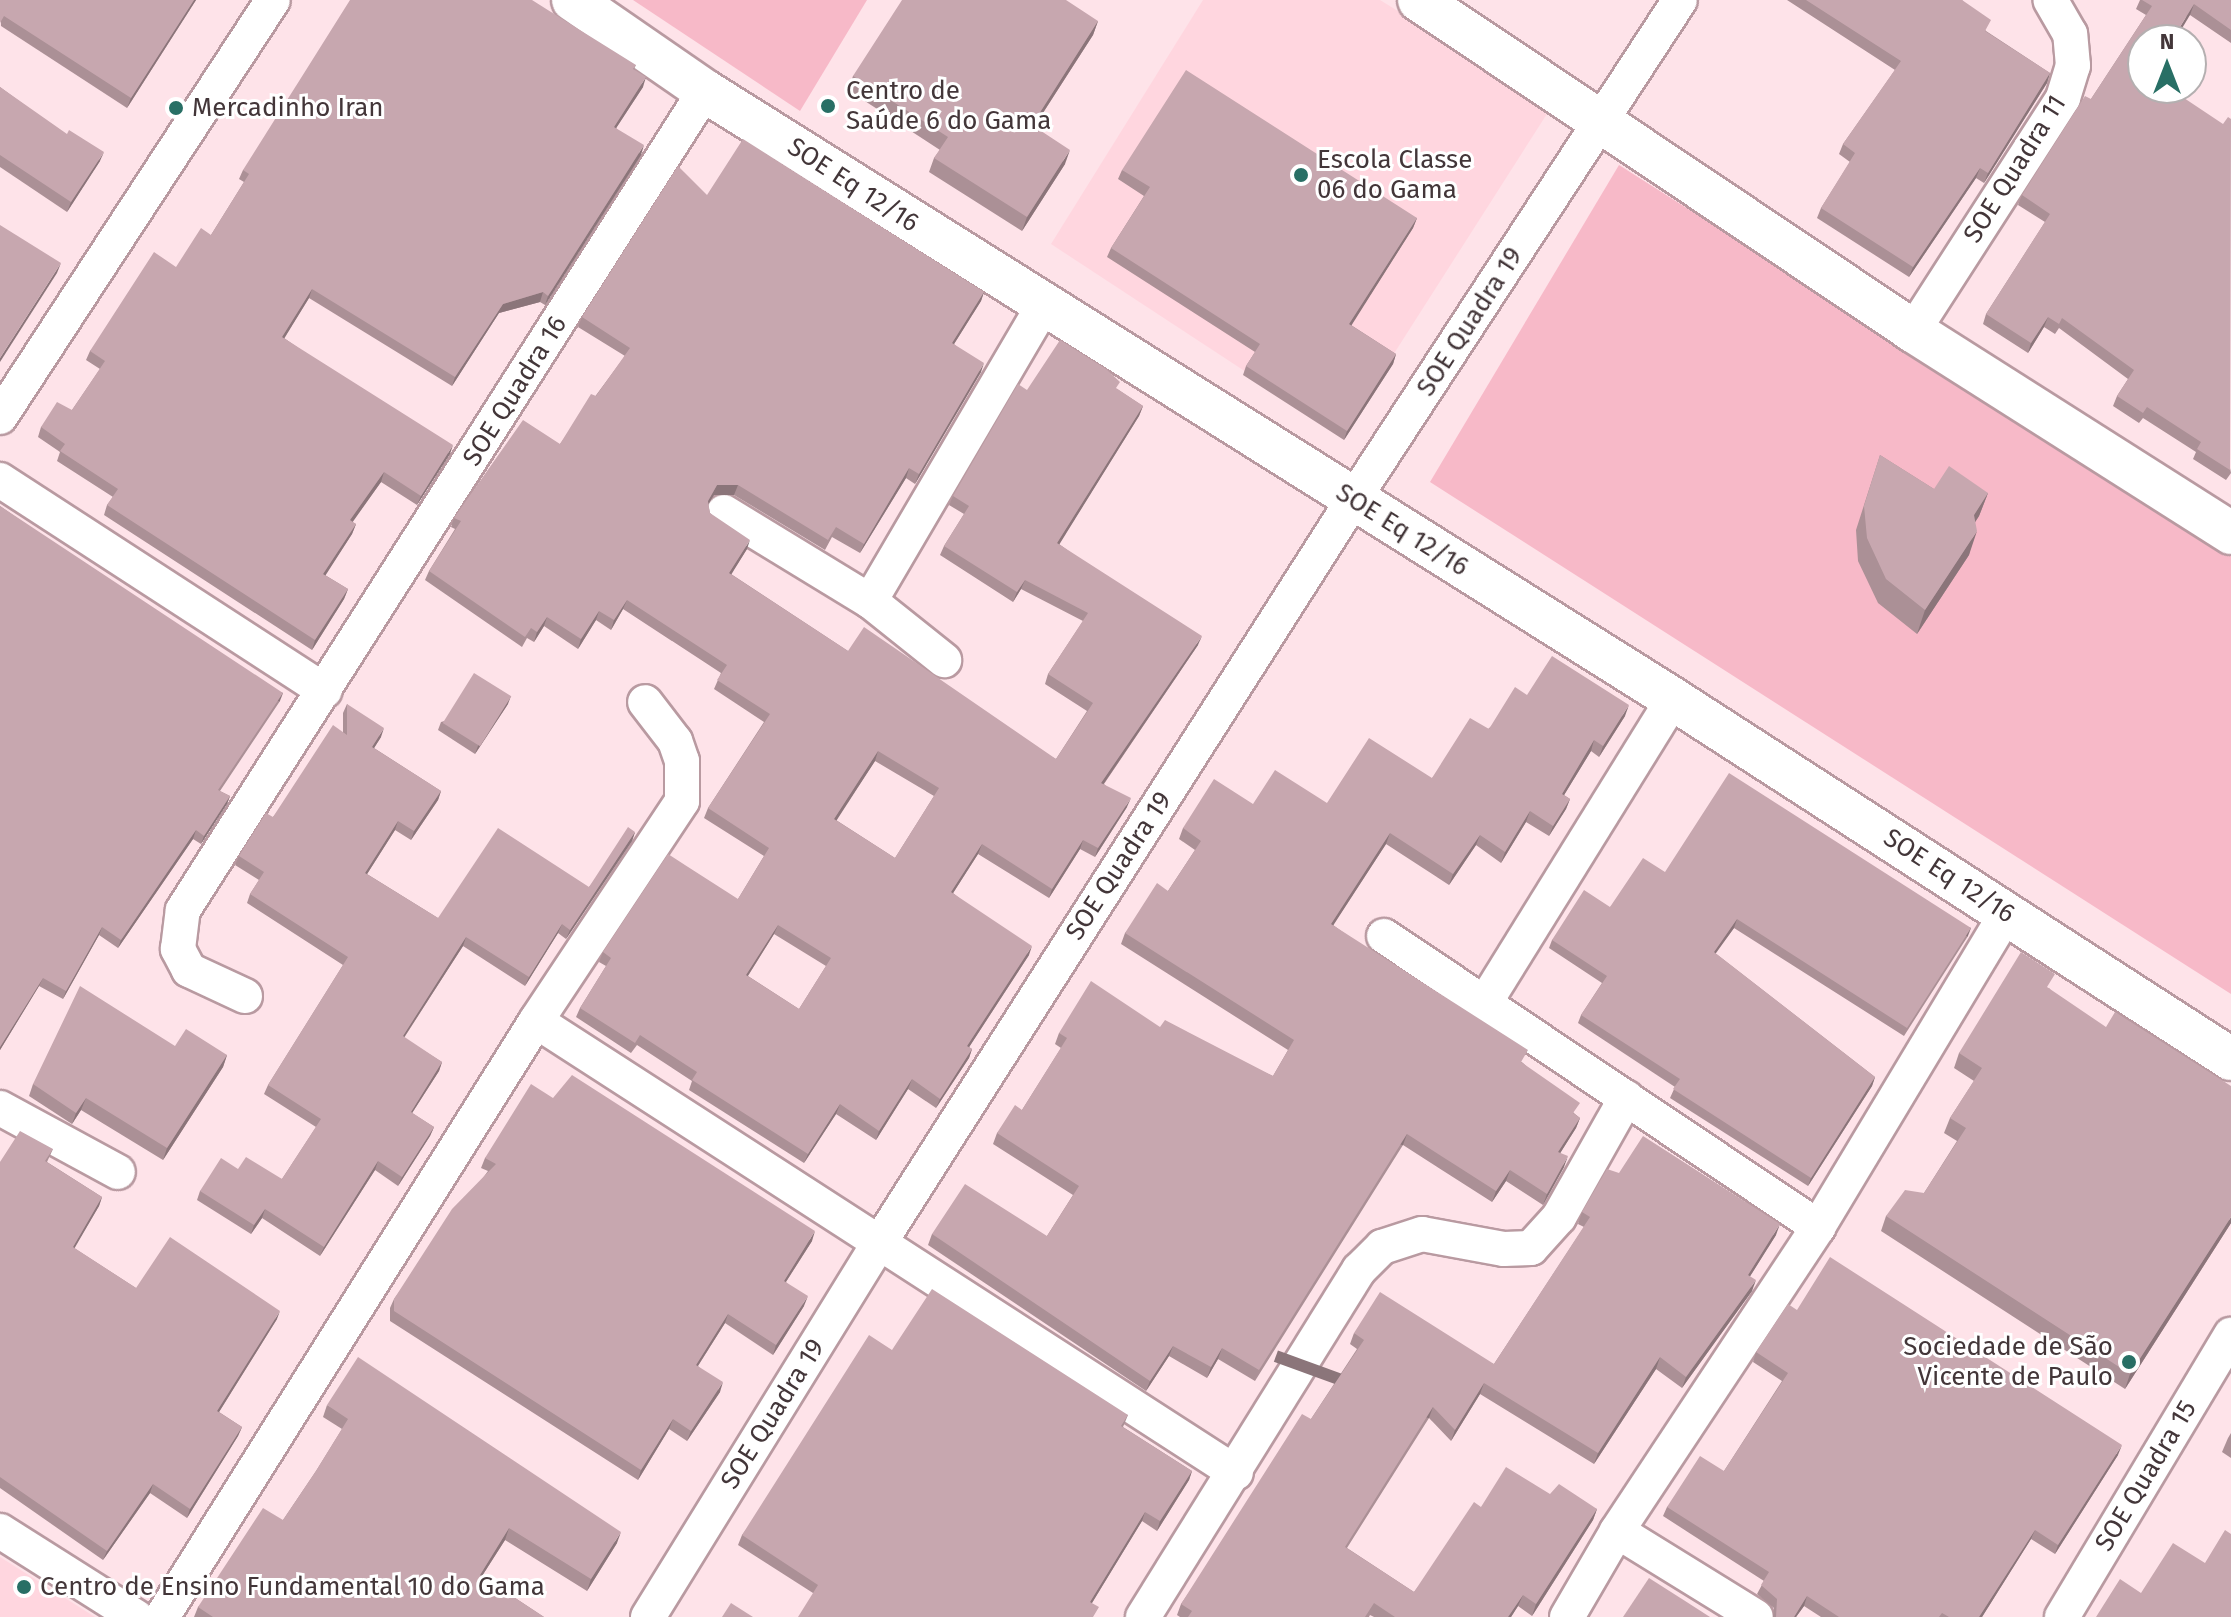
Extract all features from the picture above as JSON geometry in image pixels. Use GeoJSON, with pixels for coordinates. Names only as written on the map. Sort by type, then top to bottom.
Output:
{"type":"FeatureCollection","features":[{"type":"Feature","properties":{"kind":"street"},"geometry":{"type":"LineString","coordinates":[[0,417],[273,0]]}},
{"type":"Feature","properties":{"kind":"street","name":"SOE Eq 12/16"},"geometry":{"type":"LineString","coordinates":[[573,0],[705,91],[1673,699],[2231,1059]]}},
{"type":"Feature","properties":{"kind":"street"},"geometry":{"type":"LineString","coordinates":[[1419,0],[1913,331],[2231,533]]}},
{"type":"Feature","properties":{"kind":"street","name":"SOE Quadra 19"},"geometry":{"type":"LineString","coordinates":[[648,1617],[880,1242],[1353,500],[1680,0]]}},
{"type":"Feature","properties":{"kind":"street","name":"SOE Quadra 11"},"geometry":{"type":"LineString","coordinates":[[1913,331],[2063,98],[2073,66],[2070,34],[2050,0]]}},
{"type":"Feature","properties":{"kind":"street","name":"SOE Quadra 16"},"geometry":{"type":"LineString","coordinates":[[245,996],[189,970],[178,949],[180,919],[705,91]]}},
{"type":"Feature","properties":{"kind":"street"},"geometry":{"type":"LineString","coordinates":[[870,601],[1043,306]]}},
{"type":"Feature","properties":{"kind":"street"},"geometry":{"type":"LineString","coordinates":[[0,480],[325,691]]}},
{"type":"Feature","properties":{"kind":"street"},"geometry":{"type":"LineString","coordinates":[[724,512],[870,601],[944,660]]}},
{"type":"Feature","properties":{"kind":"street"},"geometry":{"type":"LineString","coordinates":[[1484,1004],[1673,699]]}},
{"type":"Feature","properties":{"kind":"street"},"geometry":{"type":"LineString","coordinates":[[162,1617],[536,1021],[682,801],[682,761],[675,741],[645,702]]}},
{"type":"Feature","properties":{"kind":"street"},"geometry":{"type":"LineString","coordinates":[[1567,1617],[1617,1531],[1818,1227],[2007,913]]}},
{"type":"Feature","properties":{"kind":"street"},"geometry":{"type":"LineString","coordinates":[[1384,936],[1818,1227]]}},
{"type":"Feature","properties":{"kind":"street"},"geometry":{"type":"LineString","coordinates":[[536,1021],[1236,1473]]}},
{"type":"Feature","properties":{"kind":"street"},"geometry":{"type":"LineString","coordinates":[[1143,1617],[1236,1473],[1359,1270],[1382,1247],[1422,1234],[1504,1249],[1531,1248],[1559,1217],[1626,1098]]}},
{"type":"Feature","properties":{"kind":"street"},"geometry":{"type":"LineString","coordinates":[[0,1108],[118,1172]]}},
{"type":"Feature","properties":{"kind":"street","name":"SOE Quadra 15"},"geometry":{"type":"LineString","coordinates":[[2062,1617],[2231,1335]]}},
{"type":"Feature","properties":{"kind":"street"},"geometry":{"type":"LineString","coordinates":[[0,1531],[136,1617]]}},
{"type":"Feature","properties":{"kind":"street"},"geometry":{"type":"LineString","coordinates":[[1617,1531],[1756,1617]]}},
{"type":"Feature","properties":{"kind":"shaded area"},"geometry":{"type":"Polygon","coordinates":[[[633,0],[867,0],[800,111],[633,0]]]}},
{"type":"Feature","properties":{"kind":"shaded area","name":"Escola Classe 06 do Gama"},"geometry":{"type":"Polygon","coordinates":[[[1203,0],[1380,0],[1552,106],[1342,435],[1051,244],[1203,0]]]}},
{"type":"Feature","properties":{"kind":"shaded area"},"geometry":{"type":"Polygon","coordinates":[[[1619,165],[2231,554],[2231,994],[1430,482],[1619,165]]]}},
{"type":"Feature","properties":{"kind":"shaded area","name":"Centro de Ensino Fundamental 10 do Gama"},"geometry":{"type":"Polygon","coordinates":[[[0,1557],[95,1617],[0,1617],[0,1557]]]}},
{"type":"Feature","properties":{"kind":"building"},"geometry":{"type":"Polygon","coordinates":[[[0,0],[194,0],[131,98],[4,16],[0,23],[0,0]]]}},
{"type":"Feature","properties":{"kind":"building"},"geometry":{"type":"Polygon","coordinates":[[[350,0],[532,0],[636,65],[633,69],[646,77],[614,127],[644,145],[548,296],[543,292],[503,304],[455,377],[312,289],[282,337],[453,445],[421,496],[384,472],[350,520],[356,524],[323,574],[348,589],[315,640],[107,505],[118,489],[60,451],[65,444],[41,427],[57,402],[72,410],[105,361],[90,351],[154,252],[176,267],[201,228],[211,235],[249,174],[243,170],[350,0]]]}},
{"type":"Feature","properties":{"kind":"building"},"geometry":{"type":"Polygon","coordinates":[[[902,0],[1066,0],[1098,21],[1032,125],[1070,150],[1027,217],[934,158],[948,137],[853,76],[902,0]]]}},
{"type":"Feature","properties":{"kind":"building"},"geometry":{"type":"Polygon","coordinates":[[[1806,0],[1962,0],[1991,20],[1985,31],[2050,73],[1988,173],[1980,168],[1913,267],[1821,208],[1855,153],[1843,144],[1901,61],[1806,0]]]}},
{"type":"Feature","properties":{"kind":"building"},"geometry":{"type":"Polygon","coordinates":[[[2142,0],[2231,0],[2231,30],[2194,4],[2182,24],[2140,24],[2152,6],[2142,0]]]}},
{"type":"Feature","properties":{"kind":"building"},"geometry":{"type":"Polygon","coordinates":[[[2127,44],[2127,104],[2193,104],[2223,124],[2228,117],[2231,119],[2230,470],[2197,449],[2201,442],[2147,407],[2143,413],[2117,396],[2134,370],[2062,318],[2059,324],[2048,317],[2031,343],[1986,314],[2050,214],[2022,195],[2085,96],[2091,99],[2127,44]]]}},
{"type":"Feature","properties":{"kind":"building"},"geometry":{"type":"Polygon","coordinates":[[[1186,70],[1417,218],[1349,324],[1396,354],[1347,431],[1246,366],[1260,344],[1111,248],[1150,187],[1122,170],[1186,70]]]}},
{"type":"Feature","properties":{"kind":"building"},"geometry":{"type":"Polygon","coordinates":[[[0,87],[67,134],[69,130],[104,152],[71,202],[0,155],[0,87]]]}},
{"type":"Feature","properties":{"kind":"building"},"geometry":{"type":"Polygon","coordinates":[[[743,139],[984,292],[952,343],[984,363],[919,474],[909,468],[864,544],[836,527],[828,540],[738,485],[717,485],[708,501],[710,513],[750,540],[729,573],[848,651],[864,627],[1056,759],[1093,703],[1048,674],[1088,613],[1025,580],[1017,592],[944,546],[969,506],[953,496],[1018,384],[1027,390],[1060,340],[1106,369],[1120,382],[1116,388],[1143,406],[1057,543],[1202,636],[1101,783],[1131,798],[1098,848],[1083,840],[1052,889],[982,844],[951,892],[1032,946],[967,1046],[972,1049],[940,1099],[912,1079],[879,1131],[840,1104],[808,1154],[692,1080],[697,1072],[640,1035],[635,1043],[580,1008],[611,958],[603,952],[668,854],[738,899],[769,848],[708,808],[770,714],[717,680],[727,665],[627,600],[614,620],[599,611],[581,639],[547,617],[537,632],[531,628],[525,637],[429,571],[461,521],[454,518],[523,420],[560,444],[591,394],[596,396],[630,348],[582,317],[678,166],[707,195],[743,139]],[[878,751],[834,819],[895,858],[939,788],[878,751]],[[778,925],[746,975],[799,1009],[831,958],[778,925]]]}},
{"type":"Feature","properties":{"kind":"building"},"geometry":{"type":"Polygon","coordinates":[[[0,225],[61,263],[0,358],[0,225]]]}},
{"type":"Feature","properties":{"kind":"building"},"geometry":{"type":"Polygon","coordinates":[[[1880,455],[1934,489],[1949,466],[1988,493],[1974,515],[1977,531],[1925,610],[1886,579],[1867,538],[1864,506],[1880,455]]]}},
{"type":"Feature","properties":{"kind":"building"},"geometry":{"type":"Polygon","coordinates":[[[0,506],[283,693],[218,790],[230,796],[204,836],[196,830],[121,940],[102,927],[66,991],[43,978],[0,1047],[0,506]]]}},
{"type":"Feature","properties":{"kind":"building"},"geometry":{"type":"Polygon","coordinates":[[[1552,656],[1629,705],[1603,746],[1594,740],[1562,794],[1570,799],[1553,826],[1530,811],[1505,852],[1480,835],[1453,874],[1390,833],[1331,924],[1528,1050],[1521,1062],[1580,1103],[1573,1113],[1580,1118],[1558,1152],[1568,1156],[1547,1194],[1510,1170],[1496,1191],[1407,1134],[1259,1370],[1222,1348],[1211,1367],[1173,1346],[1150,1381],[932,1234],[965,1184],[1047,1236],[1079,1186],[997,1133],[1015,1105],[1022,1110],[1067,1038],[1059,1033],[1091,981],[1160,1027],[1165,1020],[1273,1076],[1294,1040],[1125,933],[1157,883],[1168,891],[1201,841],[1183,828],[1214,779],[1253,804],[1275,770],[1327,803],[1369,738],[1432,778],[1470,718],[1489,729],[1515,687],[1527,695],[1552,656]]]}},
{"type":"Feature","properties":{"kind":"building"},"geometry":{"type":"Polygon","coordinates":[[[474,673],[511,696],[480,746],[443,723],[474,673]]]}},
{"type":"Feature","properties":{"kind":"building"},"geometry":{"type":"Polygon","coordinates":[[[347,704],[384,728],[372,747],[441,791],[414,831],[398,821],[365,873],[438,918],[498,828],[589,887],[628,827],[635,832],[570,930],[562,924],[529,977],[466,937],[403,1036],[442,1062],[411,1112],[434,1127],[402,1177],[378,1161],[324,1247],[265,1209],[254,1225],[200,1191],[221,1158],[238,1169],[246,1157],[282,1179],[321,1119],[268,1085],[348,957],[250,894],[264,872],[239,856],[266,813],[273,817],[333,725],[347,735],[347,704]]]}},
{"type":"Feature","properties":{"kind":"building"},"geometry":{"type":"Polygon","coordinates":[[[1729,773],[1971,928],[1907,1028],[1737,919],[1714,952],[1875,1077],[1811,1178],[1673,1089],[1680,1079],[1581,1015],[1607,976],[1552,940],[1584,890],[1610,907],[1643,858],[1665,872],[1729,773]]]}},
{"type":"Feature","properties":{"kind":"building"},"geometry":{"type":"Polygon","coordinates":[[[2021,952],[2055,974],[2047,987],[2106,1027],[2115,1012],[2231,1086],[2231,1217],[2130,1374],[1886,1216],[1905,1190],[1924,1193],[1966,1128],[1950,1118],[1982,1068],[1959,1053],[2021,952]]]}},
{"type":"Feature","properties":{"kind":"building"},"geometry":{"type":"Polygon","coordinates":[[[80,986],[175,1046],[186,1029],[227,1055],[167,1148],[86,1098],[76,1113],[33,1084],[80,986]]]}},
{"type":"Feature","properties":{"kind":"building"},"geometry":{"type":"Polygon","coordinates":[[[572,1075],[815,1231],[784,1281],[808,1296],[776,1345],[728,1314],[696,1365],[723,1382],[691,1431],[673,1419],[641,1470],[394,1311],[394,1299],[452,1209],[496,1164],[485,1158],[531,1084],[553,1098],[572,1075]]]}},
{"type":"Feature","properties":{"kind":"building"},"geometry":{"type":"Polygon","coordinates":[[[20,1131],[53,1149],[45,1161],[102,1197],[73,1247],[136,1288],[170,1237],[280,1311],[217,1411],[242,1427],[190,1509],[153,1484],[107,1551],[0,1477],[0,1162],[20,1131]]]}},
{"type":"Feature","properties":{"kind":"building"},"geometry":{"type":"Polygon","coordinates":[[[1643,1136],[1780,1224],[1748,1275],[1756,1280],[1686,1377],[1660,1357],[1598,1453],[1484,1383],[1455,1430],[1433,1407],[1345,1547],[1414,1592],[1474,1502],[1481,1507],[1506,1467],[1550,1494],[1559,1484],[1597,1509],[1536,1604],[1523,1595],[1508,1617],[1395,1617],[1374,1603],[1365,1617],[1188,1617],[1192,1611],[1181,1604],[1302,1414],[1311,1419],[1364,1340],[1354,1333],[1380,1292],[1494,1364],[1590,1217],[1582,1212],[1607,1169],[1619,1173],[1643,1136]]]}},
{"type":"Feature","properties":{"kind":"building"},"geometry":{"type":"Polygon","coordinates":[[[1830,1257],[2122,1445],[2058,1545],[2035,1530],[1979,1617],[1949,1617],[1942,1613],[1939,1617],[1839,1617],[1807,1596],[1794,1617],[1776,1617],[1777,1599],[1761,1585],[1769,1572],[1667,1507],[1700,1456],[1724,1471],[1788,1373],[1756,1352],[1788,1304],[1797,1310],[1830,1257]]]}},
{"type":"Feature","properties":{"kind":"building"},"geometry":{"type":"Polygon","coordinates":[[[932,1289],[1128,1415],[1121,1426],[1192,1471],[1160,1521],[1145,1512],[1090,1602],[1099,1607],[1093,1617],[798,1617],[818,1585],[742,1535],[869,1335],[892,1350],[932,1289]]]}},
{"type":"Feature","properties":{"kind":"building"},"geometry":{"type":"Polygon","coordinates":[[[358,1357],[621,1532],[591,1579],[509,1528],[480,1575],[544,1617],[213,1617],[198,1607],[263,1508],[283,1520],[316,1471],[348,1419],[327,1405],[358,1357]]]}},
{"type":"Feature","properties":{"kind":"building"},"geometry":{"type":"Polygon","coordinates":[[[2225,1530],[2231,1534],[2231,1617],[2096,1617],[2120,1579],[2141,1593],[2173,1543],[2205,1563],[2225,1530]]]}},
{"type":"Feature","properties":{"kind":"building"},"geometry":{"type":"Polygon","coordinates":[[[1649,1578],[1710,1617],[1623,1617],[1649,1578]]]}},
{"type":"Feature","properties":{"kind":"building"},"geometry":{"type":"Polygon","coordinates":[[[731,1603],[753,1617],[722,1617],[731,1603]]]}},
{"type":"Feature","properties":{"kind":"place","name":"Centro de Saúde 6 do Gama"},"geometry":{"type":"Point","coordinates":[828,106]}},
{"type":"Feature","properties":{"kind":"place","name":"Mercadinho Iran"},"geometry":{"type":"Point","coordinates":[176,108]}},
{"type":"Feature","properties":{"kind":"place","name":"Escola Classe 06 do Gama"},"geometry":{"type":"Point","coordinates":[1301,175]}},
{"type":"Feature","properties":{"kind":"place","name":"Sociedade de São Vicente de Paulo"},"geometry":{"type":"Point","coordinates":[2129,1362]}},
{"type":"Feature","properties":{"kind":"place","name":"Centro de Ensino Fundamental 10 do Gama"},"geometry":{"type":"Point","coordinates":[24,1587]}}]}
